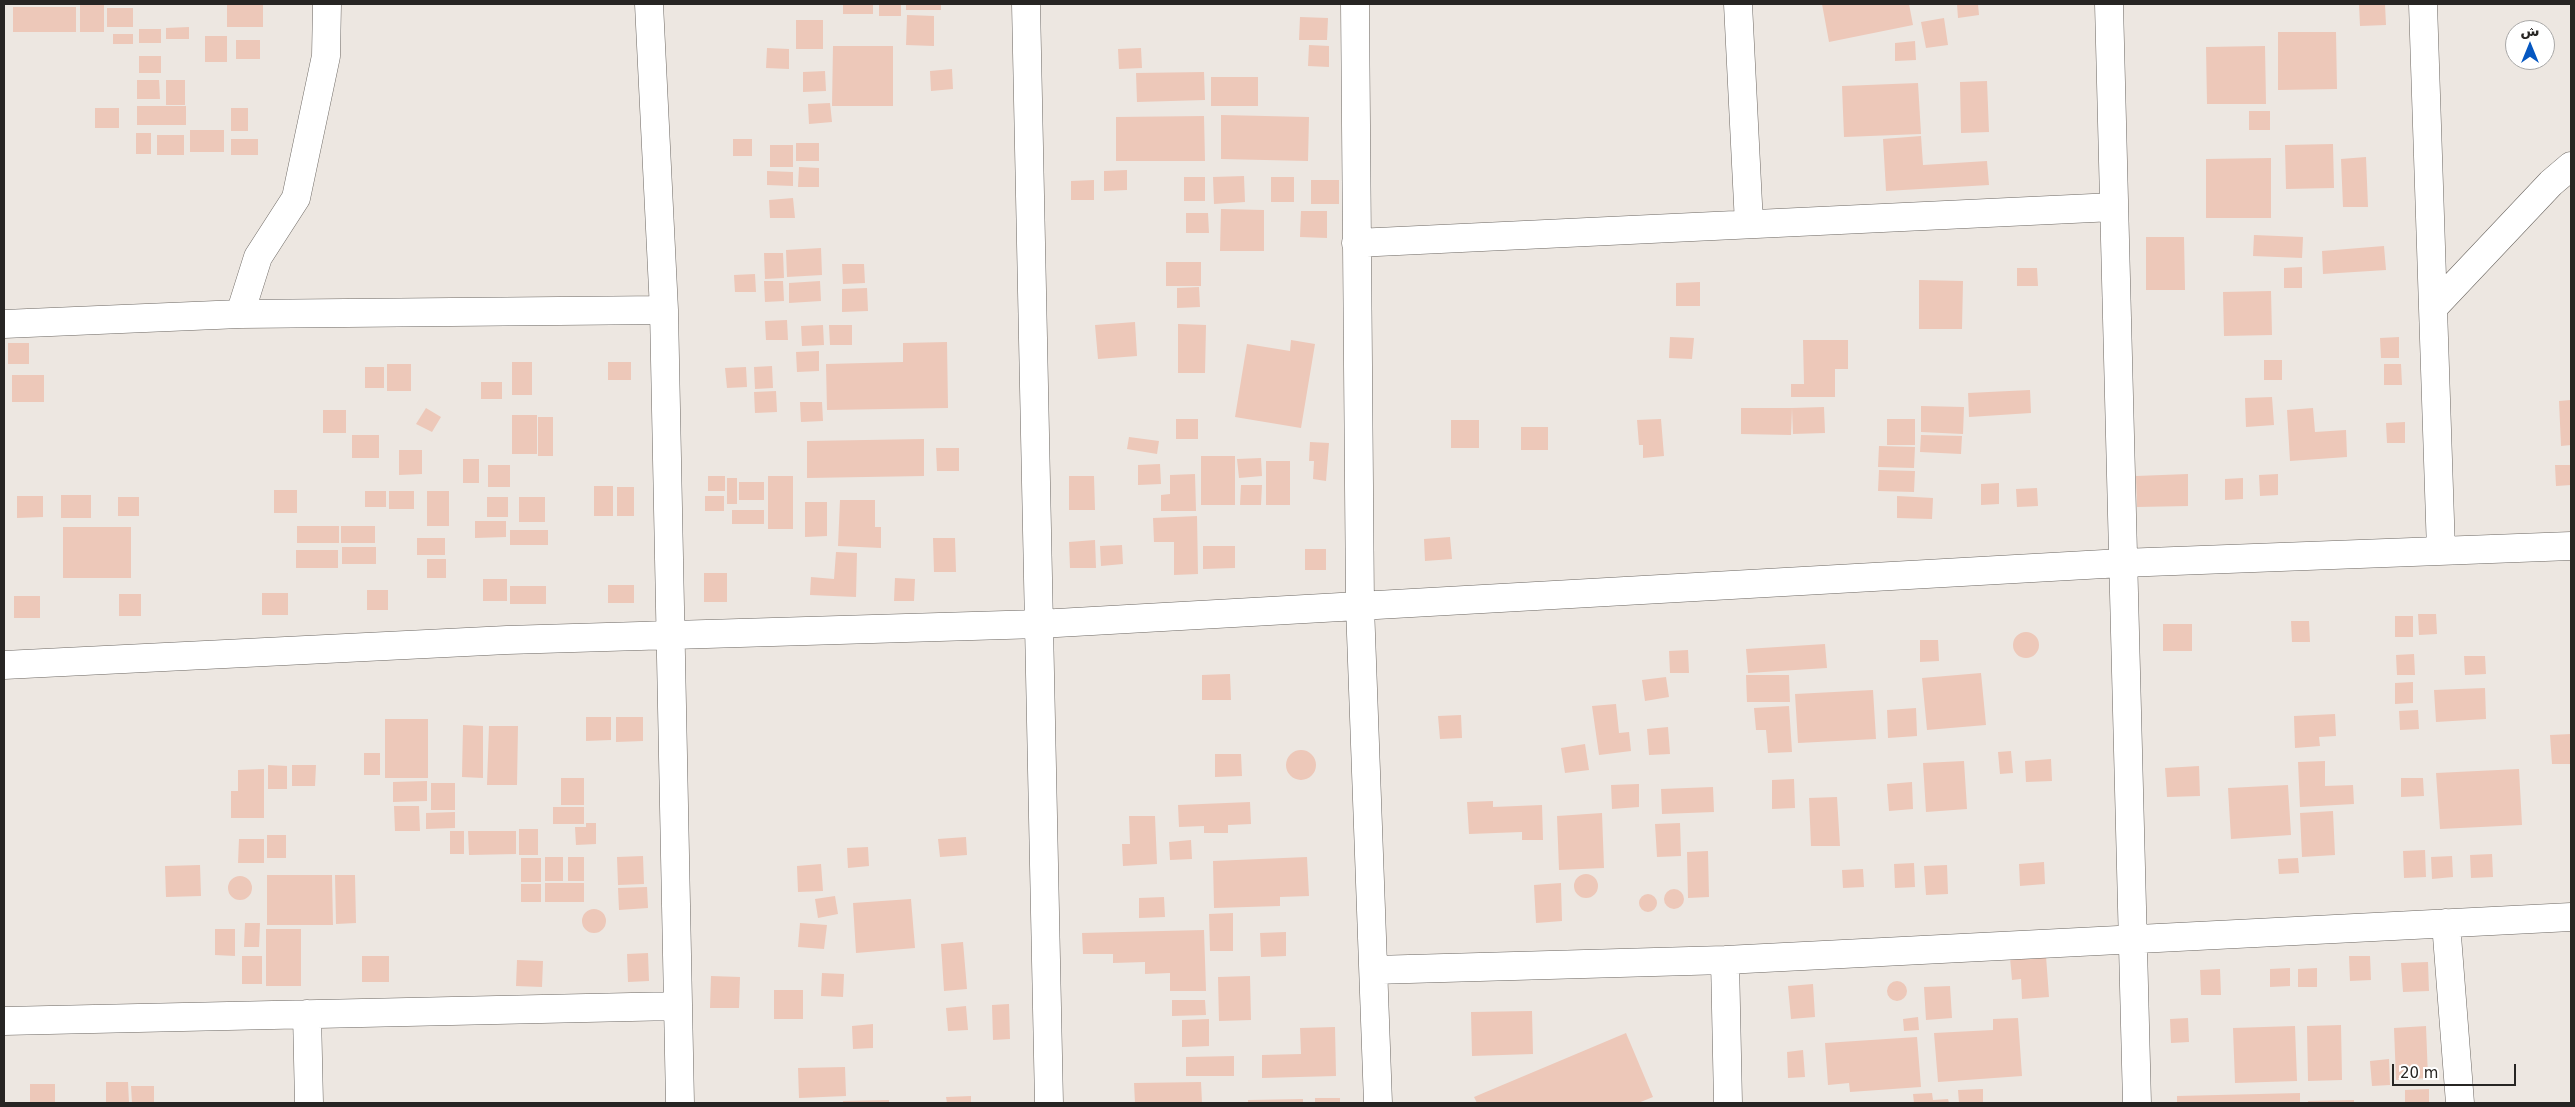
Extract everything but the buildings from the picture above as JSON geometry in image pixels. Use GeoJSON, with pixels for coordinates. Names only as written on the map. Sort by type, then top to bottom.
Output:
{"type":"FeatureCollection","features":[{"type":"Feature","properties":{"kind":"street"},"geometry":{"type":"LineString","coordinates":[[240,314],[258,257],[296,198],[326,56],[326,4]]}},
{"type":"Feature","properties":{"kind":"street"},"geometry":{"type":"LineString","coordinates":[[649,4],[664,310],[676,1006],[680,1103]]}},
{"type":"Feature","properties":{"kind":"street"},"geometry":{"type":"LineString","coordinates":[[1026,4],[1049,1103]]}},
{"type":"Feature","properties":{"kind":"street"},"geometry":{"type":"LineString","coordinates":[[1355,4],[1360,606],[1378,1103]]}},
{"type":"Feature","properties":{"kind":"street"},"geometry":{"type":"LineString","coordinates":[[1738,4],[1750,224]]}},
{"type":"Feature","properties":{"kind":"street"},"geometry":{"type":"LineString","coordinates":[[2109,4],[2137,1103]]}},
{"type":"Feature","properties":{"kind":"street"},"geometry":{"type":"LineString","coordinates":[[2423,4],[2441,550]]}},
{"type":"Feature","properties":{"kind":"street"},"geometry":{"type":"LineString","coordinates":[[2433,308],[2551,183],[2571,166]]}},
{"type":"Feature","properties":{"kind":"street"},"geometry":{"type":"LineString","coordinates":[[1356,243],[2114,207]]}},
{"type":"Feature","properties":{"kind":"street"},"geometry":{"type":"LineString","coordinates":[[4,324],[240,314],[664,310]]}},
{"type":"Feature","properties":{"kind":"street"},"geometry":{"type":"LineString","coordinates":[[4,665],[507,640],[1038,624],[2122,563],[2571,546]]}},
{"type":"Feature","properties":{"kind":"street"},"geometry":{"type":"LineString","coordinates":[[1374,970],[1725,960],[2571,917]]}},
{"type":"Feature","properties":{"kind":"street"},"geometry":{"type":"LineString","coordinates":[[2446,923],[2460,1103]]}},
{"type":"Feature","properties":{"kind":"street"},"geometry":{"type":"LineString","coordinates":[[1725,960],[1728,1103]]}},
{"type":"Feature","properties":{"kind":"street"},"geometry":{"type":"LineString","coordinates":[[4,1021],[676,1006]]}},
{"type":"Feature","properties":{"kind":"street"},"geometry":{"type":"LineString","coordinates":[[307,1014],[308,1103]]}}]}
